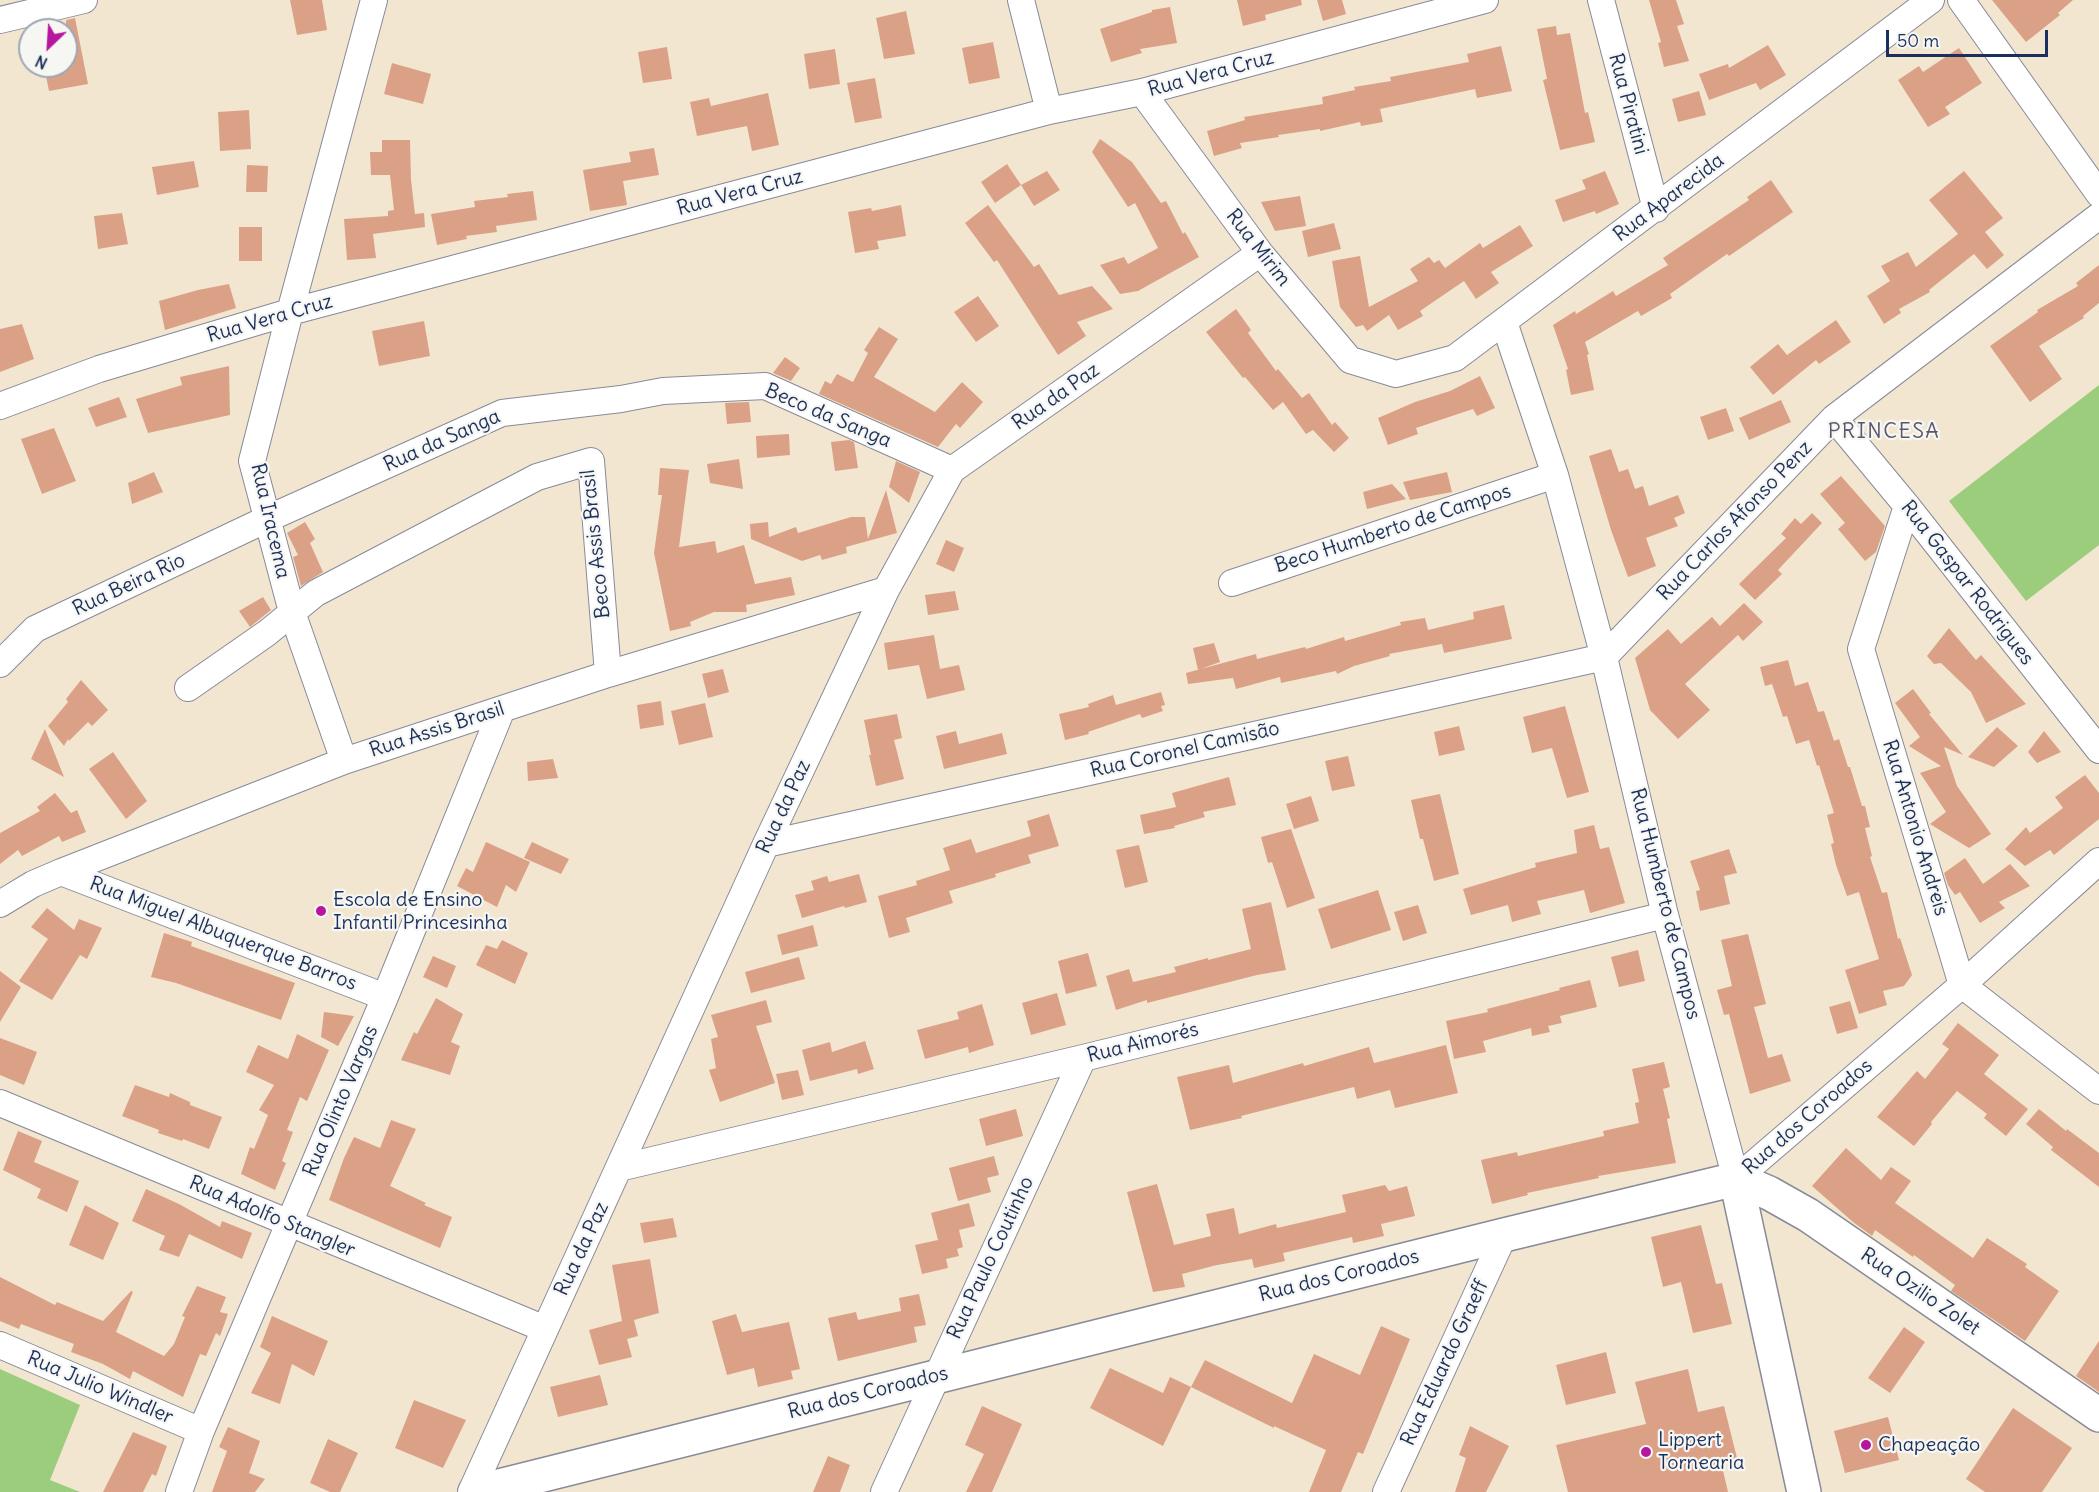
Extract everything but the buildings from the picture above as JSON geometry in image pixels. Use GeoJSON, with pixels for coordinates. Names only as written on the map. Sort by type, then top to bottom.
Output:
{"type":"FeatureCollection","features":[{"type":"Feature","properties":{"kind":"street"},"geometry":{"type":"LineString","coordinates":[[0,20],[84,0]]}},
{"type":"Feature","properties":{"kind":"street","name":"Rua Iracema"},"geometry":{"type":"LineString","coordinates":[[344,761],[292,612],[252,461],[374,0]]}},
{"type":"Feature","properties":{"kind":"street"},"geometry":{"type":"LineString","coordinates":[[1021,0],[1049,111]]}},
{"type":"Feature","properties":{"kind":"street","name":"Rua Vera Cruz"},"geometry":{"type":"LineString","coordinates":[[0,406],[99,369],[290,312],[1049,111],[1142,92],[1485,0]]}},
{"type":"Feature","properties":{"kind":"street","name":"Rua Piratini"},"geometry":{"type":"LineString","coordinates":[[1601,0],[1656,208]]}},
{"type":"Feature","properties":{"kind":"street","name":"Rua Aparecida"},"geometry":{"type":"LineString","coordinates":[[1396,374],[1455,358],[1931,0]]}},
{"type":"Feature","properties":{"kind":"street"},"geometry":{"type":"LineString","coordinates":[[1961,0],[2099,194]]}},
{"type":"Feature","properties":{"kind":"street","name":"Rua Mirim"},"geometry":{"type":"LineString","coordinates":[[1142,92],[1260,253],[1350,360],[1396,374]]}},
{"type":"Feature","properties":{"kind":"street","name":"Rua Carlos Afonso Penz"},"geometry":{"type":"LineString","coordinates":[[1604,657],[1834,418],[2099,216]]}},
{"type":"Feature","properties":{"kind":"street","name":"Rua da Paz"},"geometry":{"type":"LineString","coordinates":[[473,1492],[766,844],[886,590],[952,470],[1260,253]]}},
{"type":"Feature","properties":{"kind":"street","name":"Rua Humberto de Campos"},"geometry":{"type":"LineString","coordinates":[[1504,322],[1555,476],[1604,657],[1665,915],[1736,1179],[1804,1492]]}},
{"type":"Feature","properties":{"kind":"street","name":"Beco da Sanga"},"geometry":{"type":"LineString","coordinates":[[663,392],[765,386],[952,470]]}},
{"type":"Feature","properties":{"kind":"street","name":"Rua da Sanga"},"geometry":{"type":"LineString","coordinates":[[267,519],[502,412],[663,392]]}},
{"type":"Feature","properties":{"kind":"street","name":"Rua Gaspar Rodrigues"},"geometry":{"type":"LineString","coordinates":[[1834,418],[1907,506],[2099,750]]}},
{"type":"Feature","properties":{"kind":"street","name":"Beco Assis Brasil"},"geometry":{"type":"LineString","coordinates":[[292,612],[316,593],[478,506],[537,477],[591,461],[608,674]]}},
{"type":"Feature","properties":{"kind":"street","name":"Beco Humberto de Campos"},"geometry":{"type":"LineString","coordinates":[[1232,583],[1555,476]]}},
{"type":"Feature","properties":{"kind":"street","name":"Rua Antonio Andreis"},"geometry":{"type":"LineString","coordinates":[[1907,506],[1861,649],[1962,985]]}},
{"type":"Feature","properties":{"kind":"street","name":"Rua Beira Rio"},"geometry":{"type":"LineString","coordinates":[[0,664],[35,629],[267,519]]}},
{"type":"Feature","properties":{"kind":"street","name":"Rua Assis Brasil"},"geometry":{"type":"LineString","coordinates":[[0,904],[33,884],[61,872],[344,761],[608,674],[886,590]]}},
{"type":"Feature","properties":{"kind":"street"},"geometry":{"type":"LineString","coordinates":[[188,687],[267,633],[292,612]]}},
{"type":"Feature","properties":{"kind":"street","name":"Rua Coronel Camisão"},"geometry":{"type":"LineString","coordinates":[[766,844],[1604,657]]}},
{"type":"Feature","properties":{"kind":"street","name":"Rua Olinto Vargas"},"geometry":{"type":"LineString","coordinates":[[179,1492],[201,1431],[385,997],[502,709]]}},
{"type":"Feature","properties":{"kind":"street","name":"Rua dos Coroados"},"geometry":{"type":"LineString","coordinates":[[473,1492],[1504,1234],[1736,1179],[1962,985],[2099,861]]}},
{"type":"Feature","properties":{"kind":"street","name":"Rua Miguel Albuquerque Barros"},"geometry":{"type":"LineString","coordinates":[[61,872],[385,997]]}},
{"type":"Feature","properties":{"kind":"street","name":"Rua Aimorés"},"geometry":{"type":"LineString","coordinates":[[619,1168],[1083,1058],[1665,915]]}},
{"type":"Feature","properties":{"kind":"street"},"geometry":{"type":"LineString","coordinates":[[1962,985],[2099,1092]]}},
{"type":"Feature","properties":{"kind":"street","name":"Rua Paulo Coutinho"},"geometry":{"type":"LineString","coordinates":[[884,1492],[1083,1058]]}},
{"type":"Feature","properties":{"kind":"street","name":"Rua Adolfo Stangler"},"geometry":{"type":"LineString","coordinates":[[0,1103],[545,1329]]}},
{"type":"Feature","properties":{"kind":"street","name":"Rua Ozilio Zolet"},"geometry":{"type":"LineString","coordinates":[[1736,1179],[1769,1193],[1808,1215],[2099,1414]]}},
{"type":"Feature","properties":{"kind":"street","name":"Rua Eduardo Graeff"},"geometry":{"type":"LineString","coordinates":[[1386,1492],[1504,1234]]}},
{"type":"Feature","properties":{"kind":"street","name":"Rua Julio Windler"},"geometry":{"type":"LineString","coordinates":[[0,1345],[201,1431]]}},
{"type":"Feature","properties":{"kind":"green space"},"geometry":{"type":"Polygon","coordinates":[[[2099,385],[2099,545],[2026,601],[1949,501],[2099,385]]]}},
{"type":"Feature","properties":{"kind":"green space"},"geometry":{"type":"Polygon","coordinates":[[[0,1369],[80,1405],[50,1480],[80,1492],[0,1492],[0,1369]]]}},
{"type":"Feature","properties":{"kind":"place","name":"Escola de Ensino Infantil Princesinha"},"geometry":{"type":"Point","coordinates":[321,911]}},
{"type":"Feature","properties":{"kind":"place","name":"Chapeação"},"geometry":{"type":"Point","coordinates":[1866,1445]}},
{"type":"Feature","properties":{"kind":"place","name":"Lippert Tornearia"},"geometry":{"type":"Point","coordinates":[1646,1452]}},
{"type":"Feature","properties":{"kind":"district","name":"PRINCESA"},"geometry":{"type":"Point","coordinates":[1884,432]}}]}
